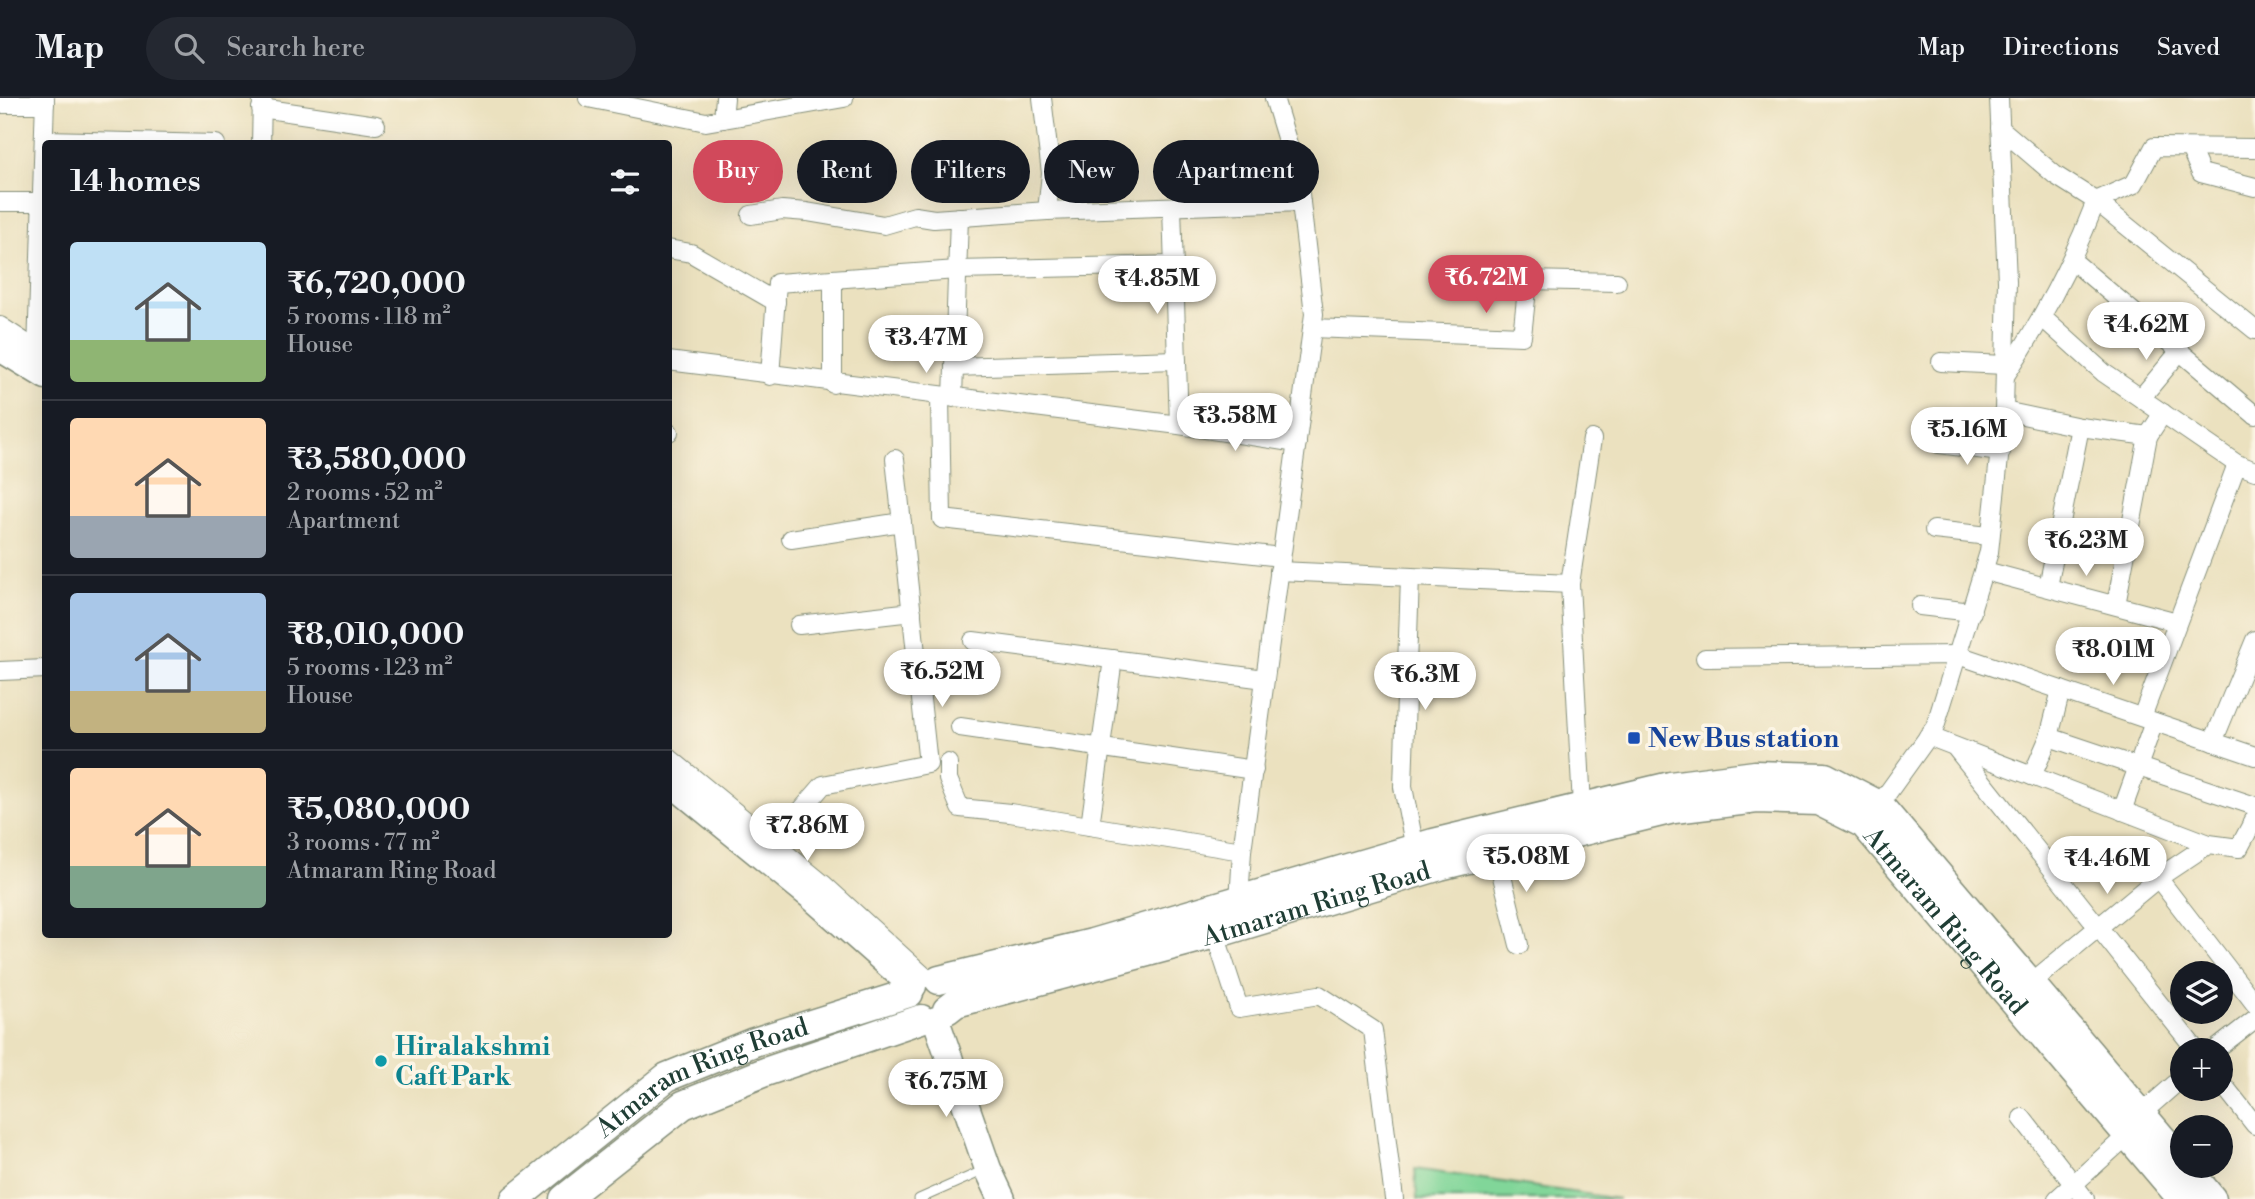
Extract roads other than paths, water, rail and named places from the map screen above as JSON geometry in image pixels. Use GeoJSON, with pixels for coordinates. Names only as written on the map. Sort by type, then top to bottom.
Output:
{"type":"FeatureCollection","features":[{"type":"Feature","properties":{"kind":"main road"},"geometry":{"type":"LineString","coordinates":[[0,348],[42,361]]}},
{"type":"Feature","properties":{"kind":"main road","name":"Atmaram Ring Road"},"geometry":{"type":"LineString","coordinates":[[515,1199],[667,1077],[754,1042],[922,984],[1066,950],[1415,849],[1582,806],[1670,786],[1755,775],[1825,777],[1879,805],[2031,983],[2136,1124],[2182,1199]]}},
{"type":"Feature","properties":{"kind":"main road"},"geometry":{"type":"LineString","coordinates":[[672,783],[922,984],[950,996],[935,1016]]}},
{"type":"Feature","properties":{"kind":"main road","name":"Atmaram Ring Road"},"geometry":{"type":"LineString","coordinates":[[564,1199],[683,1105],[765,1072],[935,1016],[956,1003],[1215,934],[1496,852],[1674,810],[1757,799],[1818,801],[1864,824],[2136,1124],[2170,1152]]}},
{"type":"Feature","properties":{"kind":"main road"},"geometry":{"type":"LineString","coordinates":[[922,984],[910,1008],[935,1016]]}},
{"type":"Feature","properties":{"kind":"main road"},"geometry":{"type":"LineString","coordinates":[[935,1016],[988,1169],[1002,1199]]}},
{"type":"Feature","properties":{"kind":"main road","name":"Atmaram Ring Road"},"geometry":{"type":"LineString","coordinates":[[2195,1178],[2212,1199]]}},
{"type":"Feature","properties":{"kind":"street"},"geometry":{"type":"LineString","coordinates":[[592,98],[706,122],[844,98]]}},
{"type":"Feature","properties":{"kind":"street"},"geometry":{"type":"LineString","coordinates":[[723,119],[725,98]]}},
{"type":"Feature","properties":{"kind":"street"},"geometry":{"type":"LineString","coordinates":[[1042,98],[1051,173],[1046,211]]}},
{"type":"Feature","properties":{"kind":"street"},"geometry":{"type":"LineString","coordinates":[[1274,98],[1287,140]]}},
{"type":"Feature","properties":{"kind":"street"},"geometry":{"type":"LineString","coordinates":[[1879,805],[1935,727],[1985,570],[2004,411],[2007,281],[1998,98]]}},
{"type":"Feature","properties":{"kind":"street"},"geometry":{"type":"LineString","coordinates":[[0,104],[45,101],[45,140]]}},
{"type":"Feature","properties":{"kind":"street"},"geometry":{"type":"LineString","coordinates":[[261,140],[262,103],[376,125]]}},
{"type":"Feature","properties":{"kind":"street"},"geometry":{"type":"LineString","coordinates":[[2000,128],[2055,175],[2096,201],[2255,330]]}},
{"type":"Feature","properties":{"kind":"street"},"geometry":{"type":"LineString","coordinates":[[2005,371],[2043,318],[2073,261],[2096,201],[2134,184],[2154,147],[2255,148]]}},
{"type":"Feature","properties":{"kind":"street"},"geometry":{"type":"LineString","coordinates":[[2190,148],[2201,173],[2255,187]]}},
{"type":"Feature","properties":{"kind":"street"},"geometry":{"type":"LineString","coordinates":[[0,202],[42,202]]}},
{"type":"Feature","properties":{"kind":"street"},"geometry":{"type":"LineString","coordinates":[[751,215],[782,210],[884,225],[915,216],[934,219],[1046,211],[1275,203]]}},
{"type":"Feature","properties":{"kind":"street"},"geometry":{"type":"LineString","coordinates":[[1239,902],[1242,851],[1314,314],[1301,203]]}},
{"type":"Feature","properties":{"kind":"street"},"geometry":{"type":"LineString","coordinates":[[1172,207],[1179,425]]}},
{"type":"Feature","properties":{"kind":"street"},"geometry":{"type":"LineString","coordinates":[[959,217],[954,367],[946,397],[942,519],[1280,564],[1410,577],[1570,584]]}},
{"type":"Feature","properties":{"kind":"street"},"geometry":{"type":"LineString","coordinates":[[672,250],[691,253],[776,302]]}},
{"type":"Feature","properties":{"kind":"street"},"geometry":{"type":"LineString","coordinates":[[2073,261],[2255,415]]}},
{"type":"Feature","properties":{"kind":"street"},"geometry":{"type":"LineString","coordinates":[[770,376],[777,283],[957,270],[1174,265]]}},
{"type":"Feature","properties":{"kind":"street"},"geometry":{"type":"LineString","coordinates":[[833,384],[834,279]]}},
{"type":"Feature","properties":{"kind":"street"},"geometry":{"type":"LineString","coordinates":[[1312,328],[1522,336],[1528,280],[1617,282]]}},
{"type":"Feature","properties":{"kind":"street"},"geometry":{"type":"LineString","coordinates":[[2043,318],[2104,373],[2237,464],[2255,471]]}},
{"type":"Feature","properties":{"kind":"street"},"geometry":{"type":"LineString","coordinates":[[0,326],[42,360]]}},
{"type":"Feature","properties":{"kind":"street"},"geometry":{"type":"LineString","coordinates":[[2141,398],[2180,351]]}},
{"type":"Feature","properties":{"kind":"street"},"geometry":{"type":"LineString","coordinates":[[954,367],[1177,359]]}},
{"type":"Feature","properties":{"kind":"street"},"geometry":{"type":"LineString","coordinates":[[672,362],[833,384],[1179,425],[1297,443]]}},
{"type":"Feature","properties":{"kind":"street"},"geometry":{"type":"LineString","coordinates":[[1941,362],[2005,371]]}},
{"type":"Feature","properties":{"kind":"street"},"geometry":{"type":"LineString","coordinates":[[2004,411],[2080,427],[2148,436]]}},
{"type":"Feature","properties":{"kind":"street"},"geometry":{"type":"LineString","coordinates":[[2116,605],[2148,436],[2163,413]]}},
{"type":"Feature","properties":{"kind":"street"},"geometry":{"type":"LineString","coordinates":[[2048,587],[2080,427]]}},
{"type":"Feature","properties":{"kind":"street"},"geometry":{"type":"LineString","coordinates":[[1582,806],[1570,584],[1592,439]]}},
{"type":"Feature","properties":{"kind":"street"},"geometry":{"type":"LineString","coordinates":[[1938,444],[2001,452]]}},
{"type":"Feature","properties":{"kind":"street"},"geometry":{"type":"LineString","coordinates":[[773,843],[822,785],[928,764],[895,459]]}},
{"type":"Feature","properties":{"kind":"street"},"geometry":{"type":"LineString","coordinates":[[2122,811],[2140,767],[2148,720],[2177,622],[2237,464]]}},
{"type":"Feature","properties":{"kind":"street"},"geometry":{"type":"LineString","coordinates":[[791,539],[902,522]]}},
{"type":"Feature","properties":{"kind":"street"},"geometry":{"type":"LineString","coordinates":[[1934,530],[1989,536]]}},
{"type":"Feature","properties":{"kind":"street"},"geometry":{"type":"LineString","coordinates":[[1985,570],[2177,622]]}},
{"type":"Feature","properties":{"kind":"street"},"geometry":{"type":"LineString","coordinates":[[1410,577],[1404,787],[1415,849]]}},
{"type":"Feature","properties":{"kind":"street"},"geometry":{"type":"LineString","coordinates":[[1920,607],[1972,612]]}},
{"type":"Feature","properties":{"kind":"street"},"geometry":{"type":"LineString","coordinates":[[799,625],[912,612]]}},
{"type":"Feature","properties":{"kind":"street"},"geometry":{"type":"LineString","coordinates":[[2213,742],[2255,640]]}},
{"type":"Feature","properties":{"kind":"street"},"geometry":{"type":"LineString","coordinates":[[973,641],[1265,679]]}},
{"type":"Feature","properties":{"kind":"street"},"geometry":{"type":"LineString","coordinates":[[1705,659],[1958,655],[2255,756]]}},
{"type":"Feature","properties":{"kind":"street"},"geometry":{"type":"LineString","coordinates":[[1090,826],[1113,659]]}},
{"type":"Feature","properties":{"kind":"street"},"geometry":{"type":"LineString","coordinates":[[0,671],[42,670]]}},
{"type":"Feature","properties":{"kind":"street"},"geometry":{"type":"LineString","coordinates":[[2032,776],[2049,737],[2061,690]]}},
{"type":"Feature","properties":{"kind":"street"},"geometry":{"type":"LineString","coordinates":[[960,727],[1254,770]]}},
{"type":"Feature","properties":{"kind":"street"},"geometry":{"type":"LineString","coordinates":[[1928,736],[2209,844],[2239,848],[2255,818]]}},
{"type":"Feature","properties":{"kind":"street"},"geometry":{"type":"LineString","coordinates":[[2049,737],[2255,806]]}},
{"type":"Feature","properties":{"kind":"street"},"geometry":{"type":"LineString","coordinates":[[1955,747],[2187,1038]]}},
{"type":"Feature","properties":{"kind":"street"},"geometry":{"type":"LineString","coordinates":[[672,760],[773,843],[922,984]]}},
{"type":"Feature","properties":{"kind":"street"},"geometry":{"type":"LineString","coordinates":[[948,763],[948,779],[960,808],[1242,851]]}},
{"type":"Feature","properties":{"kind":"street"},"geometry":{"type":"LineString","coordinates":[[2031,983],[2158,878],[2209,844]]}},
{"type":"Feature","properties":{"kind":"street"},"geometry":{"type":"LineString","coordinates":[[1496,852],[1519,945]]}},
{"type":"Feature","properties":{"kind":"street"},"geometry":{"type":"LineString","coordinates":[[2158,878],[2255,1004]]}},
{"type":"Feature","properties":{"kind":"street"},"geometry":{"type":"LineString","coordinates":[[1215,934],[1238,1008],[1318,995],[1373,1030],[1394,1199]]}},
{"type":"Feature","properties":{"kind":"street"},"geometry":{"type":"LineString","coordinates":[[2230,1038],[2255,1019]]}},
{"type":"Feature","properties":{"kind":"street"},"geometry":{"type":"LineString","coordinates":[[2057,1199],[2170,1090]]}},
{"type":"Feature","properties":{"kind":"street"},"geometry":{"type":"LineString","coordinates":[[2233,1097],[2255,1125]]}},
{"type":"Feature","properties":{"kind":"street"},"geometry":{"type":"LineString","coordinates":[[2022,1118],[2085,1199]]}},
{"type":"Feature","properties":{"kind":"lane"},"geometry":{"type":"LineString","coordinates":[[919,1199],[988,1169]]}},
{"type":"Feature","properties":{"kind":"place","name":"New Bus station"},"geometry":{"type":"Point","coordinates":[1634,738]}},
{"type":"Feature","properties":{"kind":"place","name":"Hiralakshmi Caft Park"},"geometry":{"type":"Point","coordinates":[381,1061]}}]}
